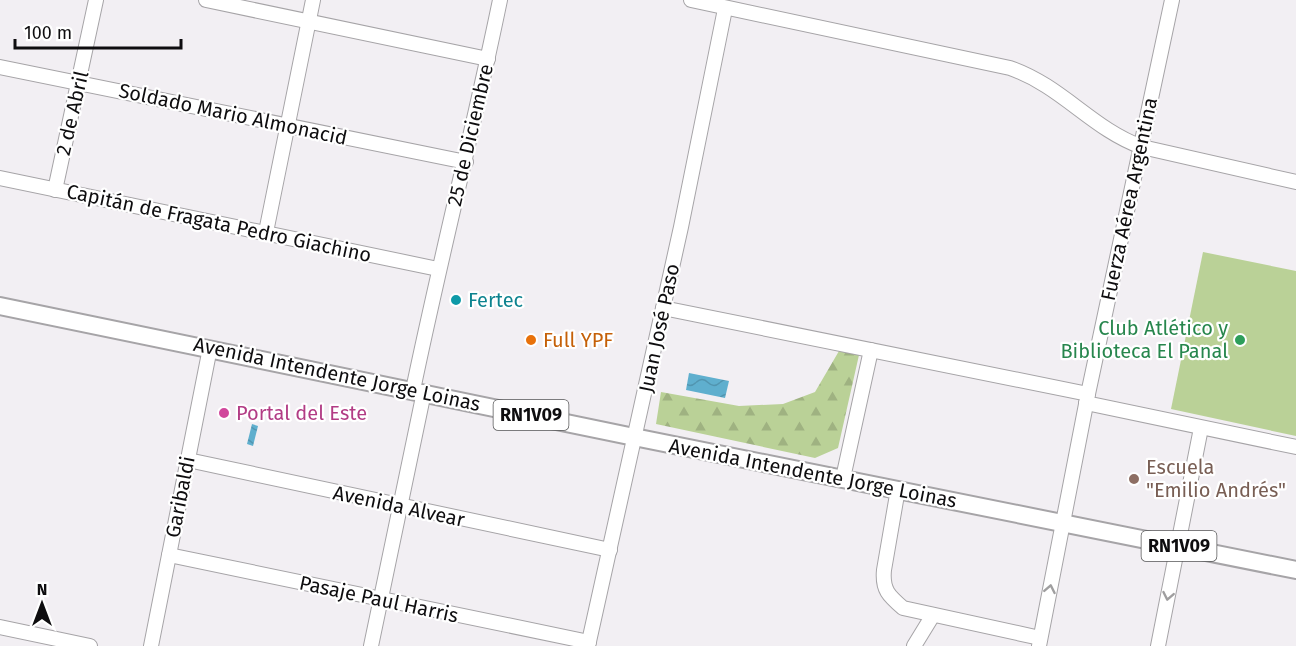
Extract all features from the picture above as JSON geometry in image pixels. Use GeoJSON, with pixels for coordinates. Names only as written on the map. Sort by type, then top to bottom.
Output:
{"type":"FeatureCollection","features":[{"type":"Feature","properties":{"kind":"main road","name":"Avenida Intendente Jorge Loinas"},"geometry":{"type":"LineString","coordinates":[[0,306],[1062,523]]}},
{"type":"Feature","properties":{"kind":"main road","name":"RN1V09"},"geometry":{"type":"LineString","coordinates":[[1062,523],[1296,570]]}},
{"type":"Feature","properties":{"kind":"street","name":"2 de Abril"},"geometry":{"type":"LineString","coordinates":[[55,190],[96,0]]}},
{"type":"Feature","properties":{"kind":"street"},"geometry":{"type":"LineString","coordinates":[[206,0],[488,59]]}},
{"type":"Feature","properties":{"kind":"street"},"geometry":{"type":"LineString","coordinates":[[266,232],[313,0]]}},
{"type":"Feature","properties":{"kind":"street","name":"25 de Diciembre"},"geometry":{"type":"LineString","coordinates":[[371,646],[400,506],[438,269],[466,162],[500,0]]}},
{"type":"Feature","properties":{"kind":"street"},"geometry":{"type":"LineString","coordinates":[[691,0],[1010,68],[1043,82],[1118,139],[1142,147],[1296,182]]}},
{"type":"Feature","properties":{"kind":"street","name":"Fuerza Aérea Argentina"},"geometry":{"type":"LineString","coordinates":[[1040,642],[1087,398],[1172,0]]}},
{"type":"Feature","properties":{"kind":"street","name":"Juan José Paso"},"geometry":{"type":"LineString","coordinates":[[589,644],[663,308],[725,9]]}},
{"type":"Feature","properties":{"kind":"street","name":"Soldado Mario Almonacid"},"geometry":{"type":"LineString","coordinates":[[0,67],[466,162]]}},
{"type":"Feature","properties":{"kind":"street","name":"Capitán de Fragata Pedro Giachino"},"geometry":{"type":"LineString","coordinates":[[0,178],[438,269]]}},
{"type":"Feature","properties":{"kind":"street"},"geometry":{"type":"LineString","coordinates":[[663,308],[871,350],[1087,398],[1202,428],[1296,447]]}},
{"type":"Feature","properties":{"kind":"street","name":"Garibaldi"},"geometry":{"type":"LineString","coordinates":[[151,646],[210,348]]}},
{"type":"Feature","properties":{"kind":"street"},"geometry":{"type":"LineString","coordinates":[[843,478],[871,350]]}},
{"type":"Feature","properties":{"kind":"street"},"geometry":{"type":"LineString","coordinates":[[1158,646],[1202,428]]}},
{"type":"Feature","properties":{"kind":"street","name":"Avenida Alvear"},"geometry":{"type":"LineString","coordinates":[[188,460],[610,550]]}},
{"type":"Feature","properties":{"kind":"street"},"geometry":{"type":"LineString","coordinates":[[898,489],[884,570],[883,582],[886,594],[903,608],[1040,642]]}},
{"type":"Feature","properties":{"kind":"street","name":"Pasaje Paul Harris"},"geometry":{"type":"LineString","coordinates":[[169,555],[589,644]]}},
{"type":"Feature","properties":{"kind":"street"},"geometry":{"type":"LineString","coordinates":[[914,646],[933,615]]}},
{"type":"Feature","properties":{"kind":"street"},"geometry":{"type":"LineString","coordinates":[[0,627],[90,646]]}},
{"type":"Feature","properties":{"kind":"green space","name":"Club Atlético y Biblioteca El Panal"},"geometry":{"type":"Polygon","coordinates":[[[1203,252],[1296,271],[1296,436],[1171,409],[1203,252]]]}},
{"type":"Feature","properties":{"kind":"green space"},"geometry":{"type":"Polygon","coordinates":[[[839,351],[859,355],[838,448],[815,458],[656,424],[661,392],[739,406],[783,404],[815,392],[839,351]]]}},
{"type":"Feature","properties":{"kind":"water"},"geometry":{"type":"Polygon","coordinates":[[[689,373],[729,381],[725,398],[686,390],[689,373]]]}},
{"type":"Feature","properties":{"kind":"water"},"geometry":{"type":"Polygon","coordinates":[[[252,424],[258,426],[253,446],[247,444],[252,424]]]}},
{"type":"Feature","properties":{"kind":"place","name":"Fertec"},"geometry":{"type":"Point","coordinates":[456,300]}},
{"type":"Feature","properties":{"kind":"place","name":"Full YPF"},"geometry":{"type":"Point","coordinates":[531,340]}},
{"type":"Feature","properties":{"kind":"place","name":"Club Atlético y Biblioteca El Panal"},"geometry":{"type":"Point","coordinates":[1240,340]}},
{"type":"Feature","properties":{"kind":"place","name":"Portal del Este"},"geometry":{"type":"Point","coordinates":[224,413]}},
{"type":"Feature","properties":{"kind":"place","name":"Escuela \"Emilio Andrés\""},"geometry":{"type":"Point","coordinates":[1134,479]}}]}
